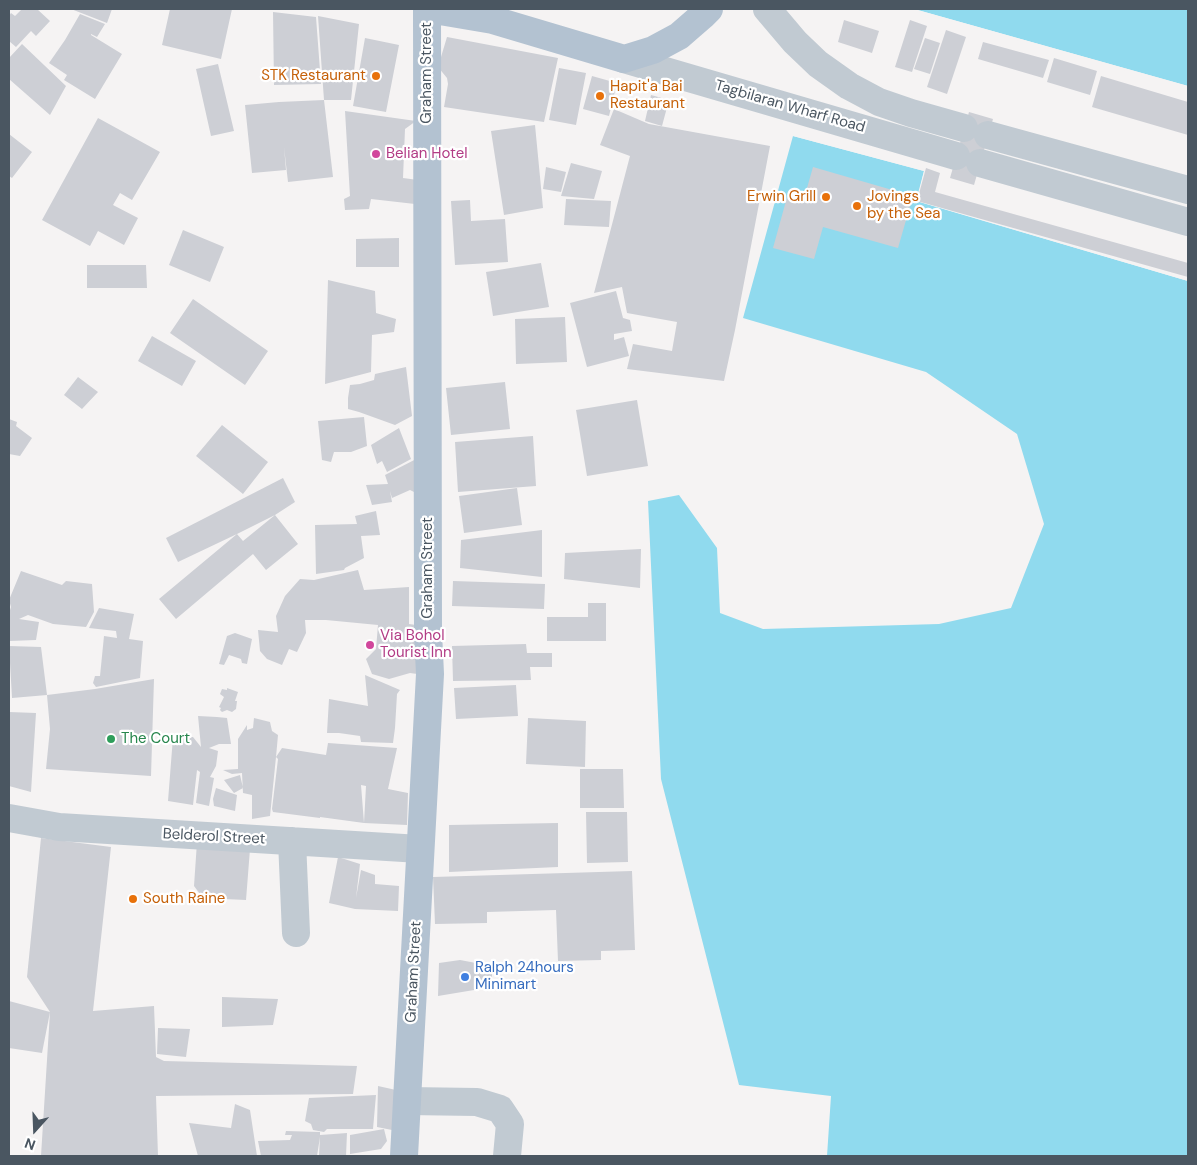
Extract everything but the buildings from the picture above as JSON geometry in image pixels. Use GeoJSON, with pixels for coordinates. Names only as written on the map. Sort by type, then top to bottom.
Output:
{"type":"FeatureCollection","features":[{"type":"Feature","properties":{"kind":"main road"},"geometry":{"type":"LineString","coordinates":[[427,9],[493,14],[624,59],[653,50],[679,36],[709,9]]}},
{"type":"Feature","properties":{"kind":"main road","name":"Graham Street"},"geometry":{"type":"LineString","coordinates":[[404,1156],[430,674],[428,613],[427,9]]}},
{"type":"Feature","properties":{"kind":"street","name":"Tagbilaran Wharf Road"},"geometry":{"type":"LineString","coordinates":[[767,9],[795,42],[818,64],[849,86],[879,102],[911,113],[1188,190]]}},
{"type":"Feature","properties":{"kind":"street","name":"Tagbilaran Wharf Road"},"geometry":{"type":"LineString","coordinates":[[624,59],[968,160],[1188,222]]}},
{"type":"Feature","properties":{"kind":"street"},"geometry":{"type":"LineString","coordinates":[[903,141],[911,113]]}},
{"type":"Feature","properties":{"kind":"street"},"geometry":{"type":"LineString","coordinates":[[1149,211],[1157,181]]}},
{"type":"Feature","properties":{"kind":"street","name":"Belderol Street"},"geometry":{"type":"LineString","coordinates":[[9,818],[59,827],[420,849]]}},
{"type":"Feature","properties":{"kind":"street"},"geometry":{"type":"LineString","coordinates":[[292,841],[296,932]]}},
{"type":"Feature","properties":{"kind":"street"},"geometry":{"type":"LineString","coordinates":[[407,1101],[477,1102],[500,1109],[510,1124],[507,1156]]}},
{"type":"Feature","properties":{"kind":"water"},"geometry":{"type":"Polygon","coordinates":[[[914,9],[1188,9],[1188,86],[914,9]]]}},
{"type":"Feature","properties":{"kind":"water"},"geometry":{"type":"Polygon","coordinates":[[[793,136],[924,171],[916,201],[1188,281],[1188,1156],[827,1156],[831,1096],[739,1085],[661,779],[648,501],[679,495],[717,548],[720,613],[763,629],[939,624],[1011,608],[1044,524],[1017,434],[926,372],[743,318],[793,136]]]}},
{"type":"Feature","properties":{"kind":"pier"},"geometry":{"type":"Polygon","coordinates":[[[912,9],[1188,86],[1188,88],[914,11],[912,9]]]}},
{"type":"Feature","properties":{"kind":"pier"},"geometry":{"type":"Polygon","coordinates":[[[794,134],[926,169],[919,200],[1188,279],[1188,281],[917,201],[924,171],[793,136],[794,134]]]}},
{"type":"Feature","properties":{"kind":"place","name":"STK Restaurant"},"geometry":{"type":"Point","coordinates":[376,76]}},
{"type":"Feature","properties":{"kind":"place","name":"Hapit'a Bai Restaurant"},"geometry":{"type":"Point","coordinates":[600,96]}},
{"type":"Feature","properties":{"kind":"place","name":"Belian Hotel"},"geometry":{"type":"Point","coordinates":[376,154]}},
{"type":"Feature","properties":{"kind":"place","name":"Erwin Grill"},"geometry":{"type":"Point","coordinates":[826,197]}},
{"type":"Feature","properties":{"kind":"place","name":"Jovings by the Sea"},"geometry":{"type":"Point","coordinates":[857,206]}},
{"type":"Feature","properties":{"kind":"place","name":"Via Bohol Tourist Inn"},"geometry":{"type":"Point","coordinates":[370,645]}},
{"type":"Feature","properties":{"kind":"place","name":"The Court"},"geometry":{"type":"Point","coordinates":[111,739]}},
{"type":"Feature","properties":{"kind":"place","name":"South Raine"},"geometry":{"type":"Point","coordinates":[133,899]}},
{"type":"Feature","properties":{"kind":"place","name":"Ralph 24hours Minimart"},"geometry":{"type":"Point","coordinates":[465,977]}}]}
